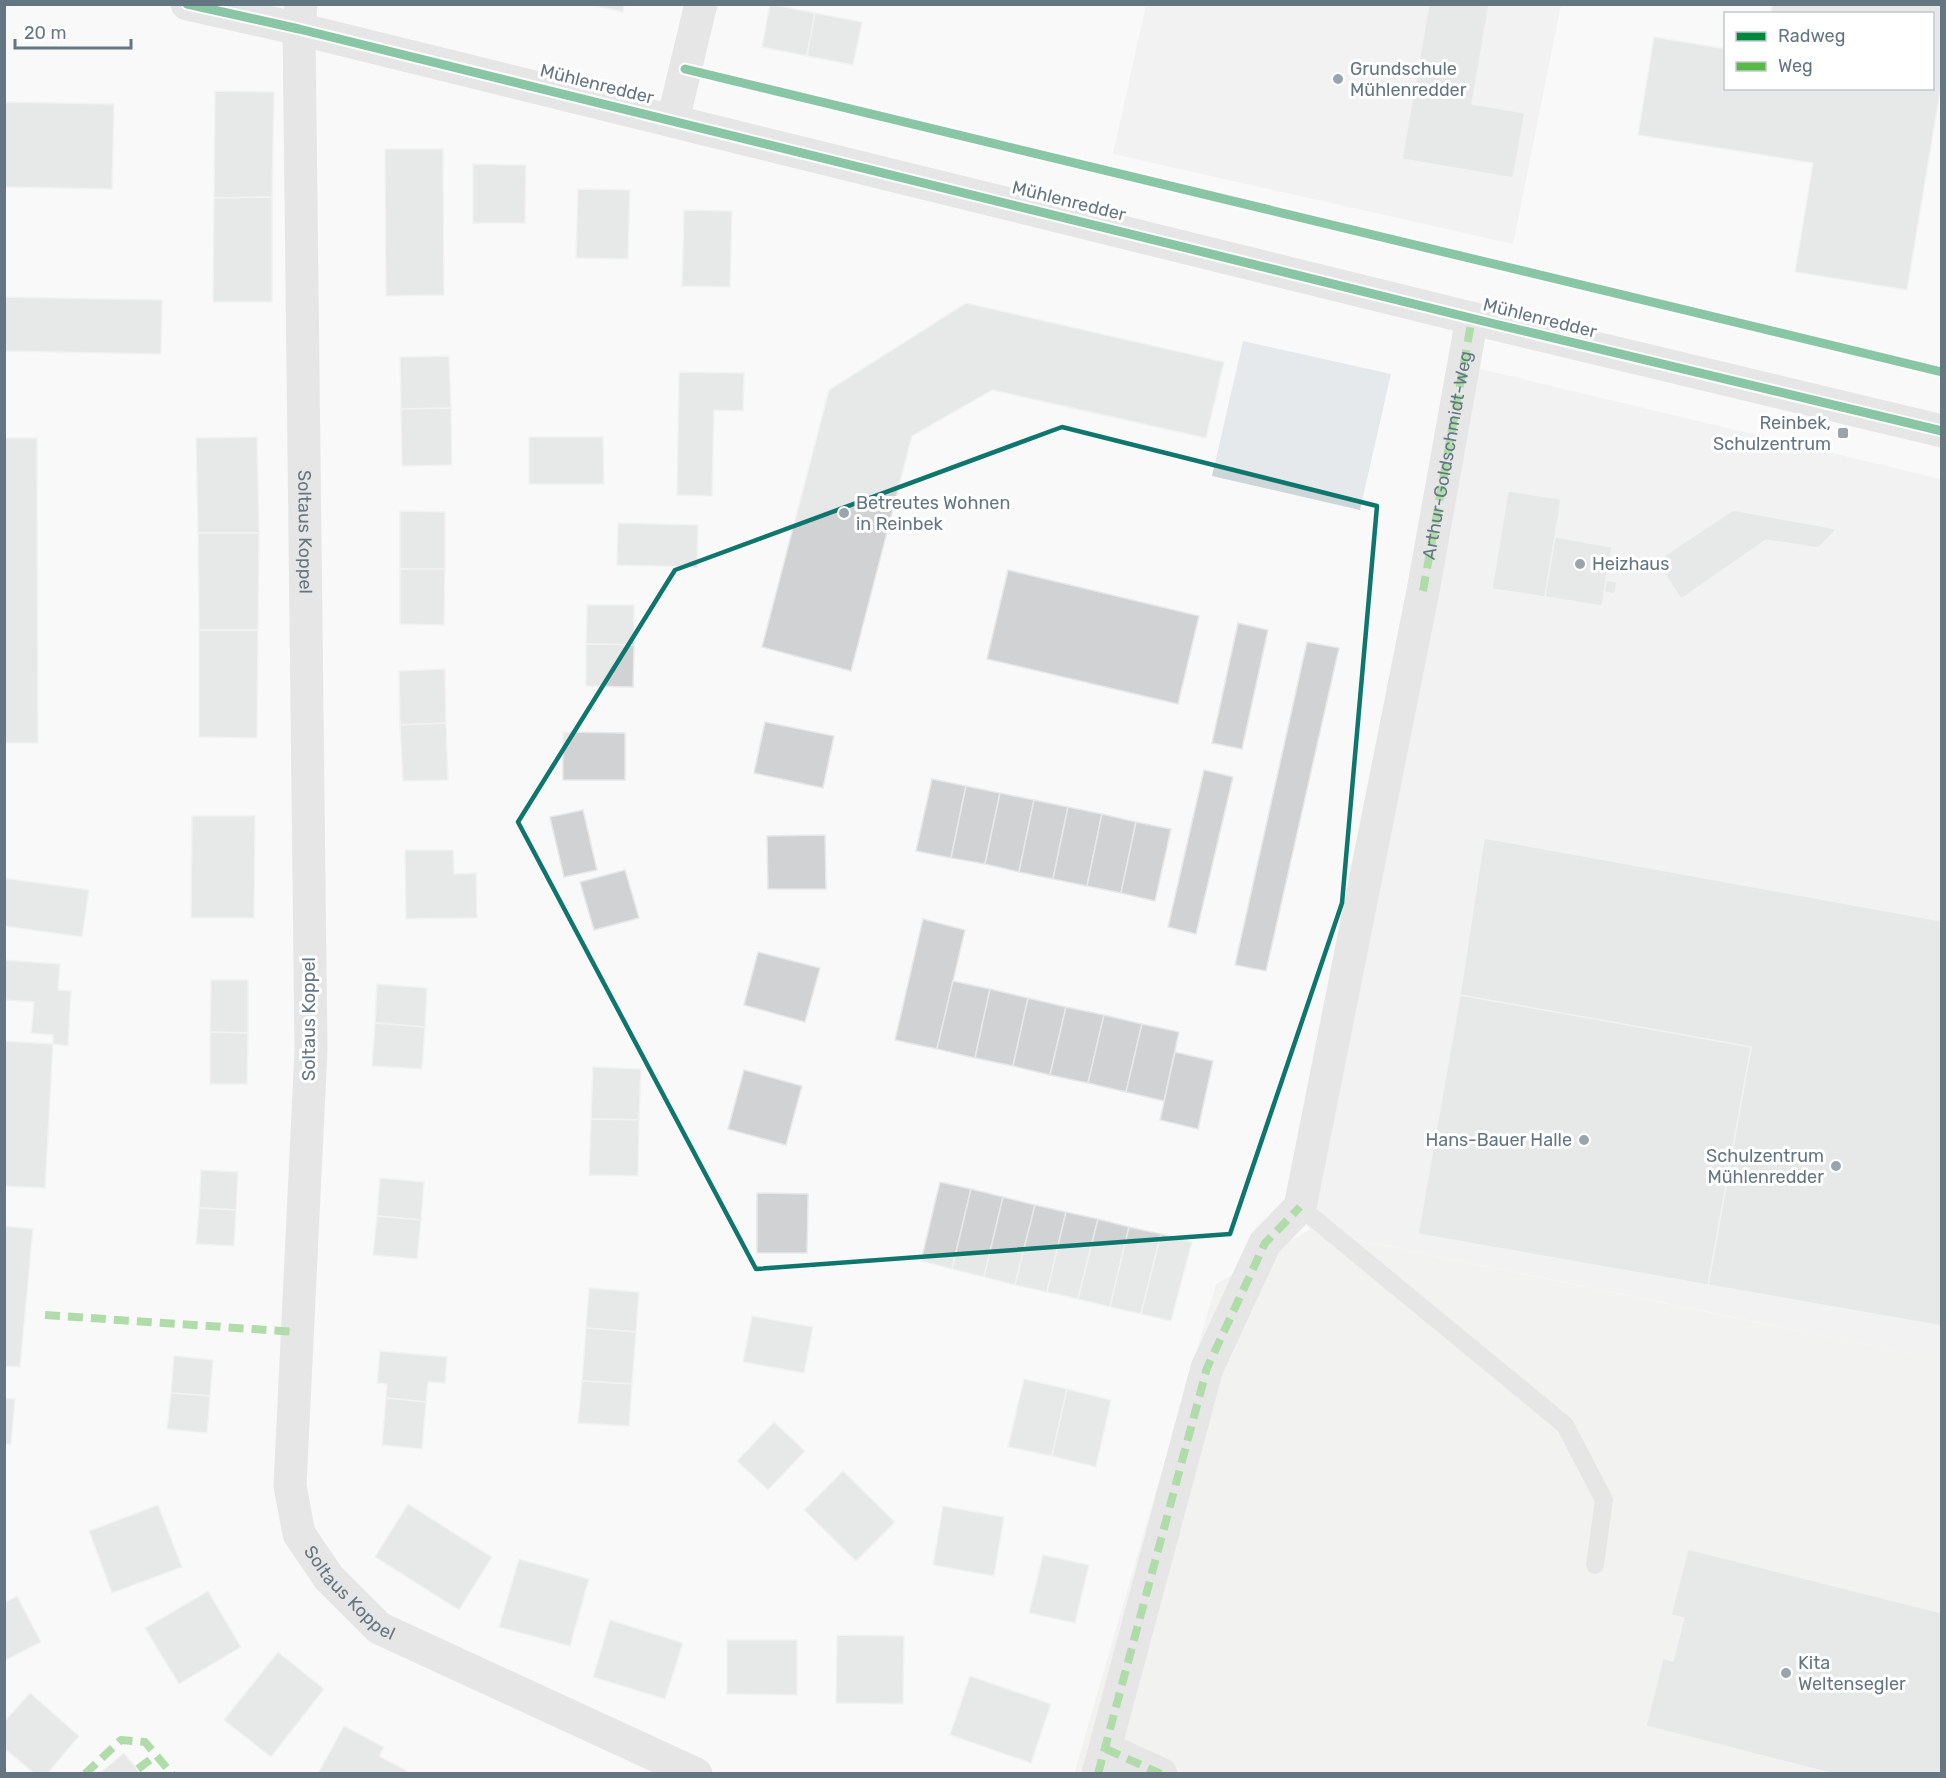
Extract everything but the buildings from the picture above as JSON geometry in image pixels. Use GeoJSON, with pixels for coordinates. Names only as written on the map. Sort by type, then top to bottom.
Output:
{"type":"FeatureCollection","features":[{"type":"Feature","properties":{"kind":"street","name":"Mühlenredder"},"geometry":{"type":"LineString","coordinates":[[188,4],[300,17],[672,120],[1472,318],[1941,431]]}},
{"type":"Feature","properties":{"kind":"street"},"geometry":{"type":"LineString","coordinates":[[672,120],[701,4]]}},
{"type":"Feature","properties":{"kind":"street","name":"Soltaus Koppel"},"geometry":{"type":"LineString","coordinates":[[300,17],[310,1050],[290,1485],[299,1534],[329,1578],[379,1628],[696,1773]]}},
{"type":"Feature","properties":{"kind":"street","name":"Arthur-Goldschmidt-Weg"},"geometry":{"type":"LineString","coordinates":[[1300,1207],[1423,591],[1472,318]]}},
{"type":"Feature","properties":{"kind":"street"},"geometry":{"type":"LineString","coordinates":[[1161,1773],[1102,1761],[1207,1368],[1265,1243],[1300,1207]]}},
{"type":"Feature","properties":{"kind":"lane"},"geometry":{"type":"LineString","coordinates":[[1300,1207],[1565,1425],[1604,1500],[1595,1565]]}},
{"type":"Feature","properties":{"kind":"highlighted area"},"geometry":{"type":"Polygon","coordinates":[[[1062,427],[1377,506],[1342,903],[1230,1234],[756,1269],[518,822],[675,570],[1062,427]]]}},
{"type":"Feature","properties":{"kind":"shaded area","name":"Grundschule Mühlenredder"},"geometry":{"type":"Polygon","coordinates":[[[1146,5],[1561,5],[1513,244],[1113,154],[1146,5]]]}},
{"type":"Feature","properties":{"kind":"shaded area"},"geometry":{"type":"Polygon","coordinates":[[[1243,341],[1391,374],[1360,510],[1212,476],[1243,341]]]}},
{"type":"Feature","properties":{"kind":"shaded area"},"geometry":{"type":"Polygon","coordinates":[[[1468,366],[1941,479],[1941,1360],[1310,1230],[1300,1207],[1468,366]]]}},
{"type":"Feature","properties":{"kind":"shaded area"},"geometry":{"type":"Polygon","coordinates":[[[1309,1230],[1941,1360],[1941,1773],[1074,1774],[1216,1284],[1309,1230]]]}},
{"type":"Feature","properties":{"kind":"marked path"},"geometry":{"type":"LineString","coordinates":[[1423,591],[1472,318]]}},
{"type":"Feature","properties":{"kind":"marked path"},"geometry":{"type":"LineString","coordinates":[[1098,1774],[1207,1368],[1265,1243],[1300,1207]]}},
{"type":"Feature","properties":{"kind":"marked path"},"geometry":{"type":"LineString","coordinates":[[45,1315],[297,1332]]}},
{"type":"Feature","properties":{"kind":"marked path"},"geometry":{"type":"LineString","coordinates":[[85,1774],[121,1740],[145,1742],[172,1774]]}},
{"type":"Feature","properties":{"kind":"marked path"},"geometry":{"type":"LineString","coordinates":[[1106,1749],[1161,1774]]}},
{"type":"Feature","properties":{"kind":"marked path"},"geometry":{"type":"LineString","coordinates":[[138,1769],[156,1755]]}},
{"type":"Feature","properties":{"kind":"cycle path"},"geometry":{"type":"LineString","coordinates":[[187,4],[299,29],[1495,324],[1942,431]]}},
{"type":"Feature","properties":{"kind":"cycle path"},"geometry":{"type":"LineString","coordinates":[[685,69],[1942,372]]}},
{"type":"Feature","properties":{"kind":"place","name":"Grundschule Mühlenredder"},"geometry":{"type":"Point","coordinates":[1338,79]}},
{"type":"Feature","properties":{"kind":"place","name":"Reinbek, Schulzentrum"},"geometry":{"type":"Point","coordinates":[1843,433]}},
{"type":"Feature","properties":{"kind":"place","name":"Betreutes Wohnen in Reinbek"},"geometry":{"type":"Point","coordinates":[844,513]}},
{"type":"Feature","properties":{"kind":"place","name":"Heizhaus"},"geometry":{"type":"Point","coordinates":[1580,564]}},
{"type":"Feature","properties":{"kind":"place","name":"Hans-Bauer Halle"},"geometry":{"type":"Point","coordinates":[1584,1140]}},
{"type":"Feature","properties":{"kind":"place","name":"Schulzentrum Mühlenredder"},"geometry":{"type":"Point","coordinates":[1836,1166]}},
{"type":"Feature","properties":{"kind":"place","name":"Kita Weltensegler"},"geometry":{"type":"Point","coordinates":[1786,1673]}}]}
